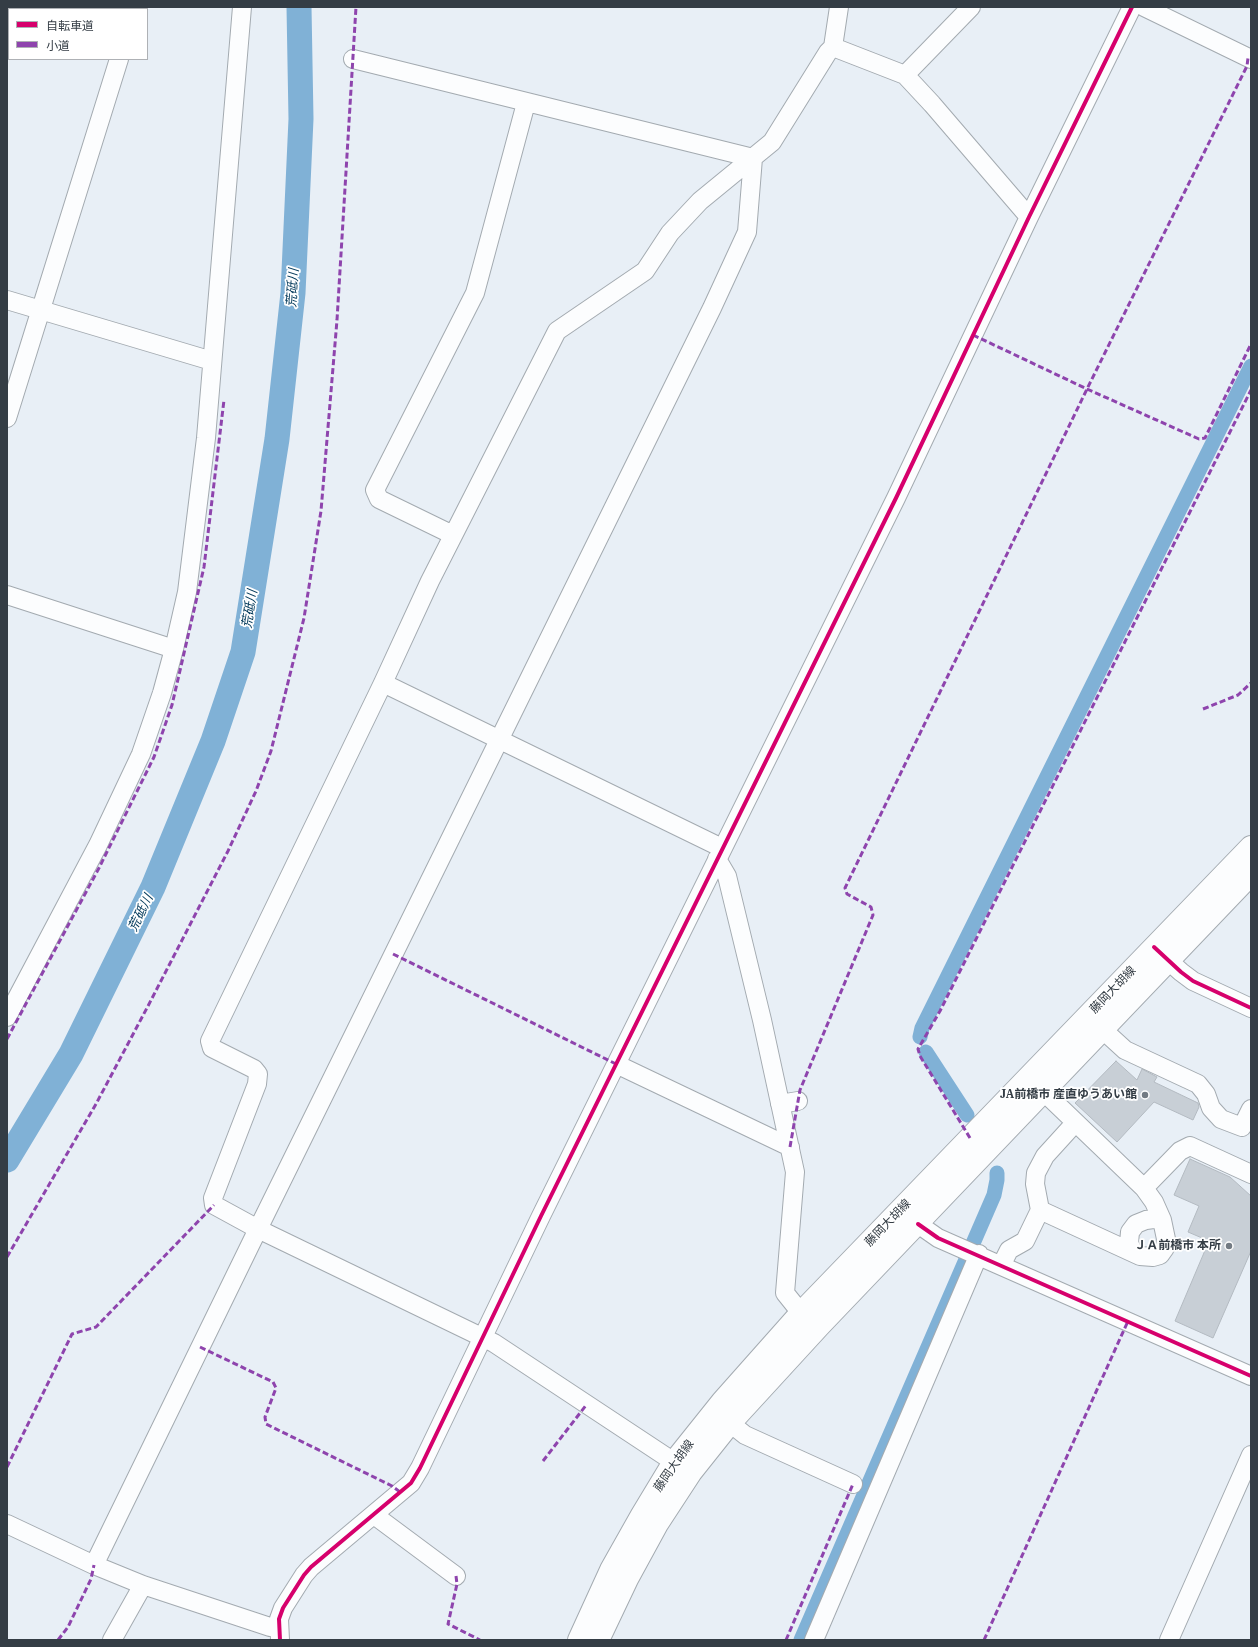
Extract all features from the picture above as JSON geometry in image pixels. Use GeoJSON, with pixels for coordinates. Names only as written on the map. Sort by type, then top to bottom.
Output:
{"type":"FeatureCollection","features":[{"type":"Feature","properties":{"kind":"main road","name":"藤岡大胡線"},"geometry":{"type":"LineString","coordinates":[[598,1640],[627,1579],[657,1524],[691,1472],[730,1423],[819,1326],[918,1224],[1102,1029],[1161,954],[1251,847]]}},
{"type":"Feature","properties":{"kind":"main road","name":"藤岡大胡線"},"geometry":{"type":"LineString","coordinates":[[580,1640],[611,1570],[674,1462],[726,1397],[801,1313],[1161,954],[1251,874]]}},
{"type":"Feature","properties":{"kind":"street"},"geometry":{"type":"LineString","coordinates":[[7,1017],[98,845],[141,754],[162,693],[174,649],[187,592],[206,438],[242,7]]}},
{"type":"Feature","properties":{"kind":"street"},"geometry":{"type":"LineString","coordinates":[[674,1462],[494,1343],[258,1229],[214,1205],[213,1198],[257,1084],[258,1074],[254,1069],[212,1048],[210,1041],[383,683],[430,581],[557,331],[645,271],[670,233],[700,201],[772,142],[828,52],[833,47],[839,7]]}},
{"type":"Feature","properties":{"kind":"street"},"geometry":{"type":"LineString","coordinates":[[905,75],[971,7]]}},
{"type":"Feature","properties":{"kind":"street"},"geometry":{"type":"LineString","coordinates":[[279,1633],[278,1619],[283,1608],[304,1575],[311,1567],[374,1515],[416,1477],[616,1064],[892,506],[1029,218],[1132,7]]}},
{"type":"Feature","properties":{"kind":"street"},"geometry":{"type":"LineString","coordinates":[[1144,7],[1250,57]]}},
{"type":"Feature","properties":{"kind":"street"},"geometry":{"type":"LineString","coordinates":[[833,47],[905,75],[932,104],[1029,218]]}},
{"type":"Feature","properties":{"kind":"street"},"geometry":{"type":"LineString","coordinates":[[353,59],[753,158]]}},
{"type":"Feature","properties":{"kind":"street"},"geometry":{"type":"LineString","coordinates":[[7,418],[119,60]]}},
{"type":"Feature","properties":{"kind":"street"},"geometry":{"type":"LineString","coordinates":[[453,535],[379,499],[375,490],[475,293],[526,102]]}},
{"type":"Feature","properties":{"kind":"street"},"geometry":{"type":"LineString","coordinates":[[94,1565],[712,308],[747,232],[753,158]]}},
{"type":"Feature","properties":{"kind":"street"},"geometry":{"type":"LineString","coordinates":[[7,300],[212,361]]}},
{"type":"Feature","properties":{"kind":"street"},"geometry":{"type":"LineString","coordinates":[[7,595],[174,649]]}},
{"type":"Feature","properties":{"kind":"street"},"geometry":{"type":"LineString","coordinates":[[383,683],[500,738],[720,854],[795,1172],[785,1293],[801,1313]]}},
{"type":"Feature","properties":{"kind":"street"},"geometry":{"type":"LineString","coordinates":[[1161,954],[1193,981],[1251,1008]]}},
{"type":"Feature","properties":{"kind":"street"},"geometry":{"type":"LineString","coordinates":[[1102,1029],[1125,1050],[1198,1084],[1206,1094],[1211,1108],[1221,1119],[1242,1128],[1251,1109]]}},
{"type":"Feature","properties":{"kind":"street"},"geometry":{"type":"LineString","coordinates":[[616,1064],[790,1147]]}},
{"type":"Feature","properties":{"kind":"street"},"geometry":{"type":"LineString","coordinates":[[1040,1210],[1140,1256],[1153,1257],[1160,1255],[1165,1248],[1166,1239],[1161,1218],[1154,1202],[1144,1188],[1043,1092]]}},
{"type":"Feature","properties":{"kind":"street"},"geometry":{"type":"LineString","coordinates":[[780,1104],[798,1101]]}},
{"type":"Feature","properties":{"kind":"street"},"geometry":{"type":"LineString","coordinates":[[1002,1264],[1009,1250],[1025,1241],[1040,1210],[1035,1184],[1036,1173],[1045,1156],[1075,1123]]}},
{"type":"Feature","properties":{"kind":"street"},"geometry":{"type":"LineString","coordinates":[[1144,1188],[1180,1150],[1190,1146],[1251,1174]]}},
{"type":"Feature","properties":{"kind":"street"},"geometry":{"type":"LineString","coordinates":[[1133,1252],[1129,1243],[1130,1232],[1136,1224],[1146,1220],[1161,1218]]}},
{"type":"Feature","properties":{"kind":"street"},"geometry":{"type":"LineString","coordinates":[[918,1224],[938,1238],[1002,1264],[1251,1376]]}},
{"type":"Feature","properties":{"kind":"street"},"geometry":{"type":"LineString","coordinates":[[814,1640],[973,1252]]}},
{"type":"Feature","properties":{"kind":"street"},"geometry":{"type":"LineString","coordinates":[[730,1423],[745,1435],[853,1484]]}},
{"type":"Feature","properties":{"kind":"street"},"geometry":{"type":"LineString","coordinates":[[1169,1640],[1249,1459]]}},
{"type":"Feature","properties":{"kind":"street"},"geometry":{"type":"LineString","coordinates":[[374,1515],[456,1576]]}},
{"type":"Feature","properties":{"kind":"street"},"geometry":{"type":"LineString","coordinates":[[7,1524],[94,1565],[143,1585],[270,1627],[279,1633]]}},
{"type":"Feature","properties":{"kind":"street"},"geometry":{"type":"LineString","coordinates":[[112,1640],[143,1585]]}},
{"type":"Feature","properties":{"kind":"building"},"geometry":{"type":"Polygon","coordinates":[[[1116,1061],[1137,1080],[1142,1069],[1157,1077],[1154,1082],[1198,1103],[1199,1107],[1193,1120],[1154,1102],[1117,1142],[1075,1103],[1116,1061]]]}},
{"type":"Feature","properties":{"kind":"building","name":"ＪＡ前橋市 本所"},"geometry":{"type":"Polygon","coordinates":[[[1190,1159],[1230,1177],[1251,1196],[1251,1251],[1213,1338],[1175,1321],[1209,1241],[1188,1232],[1199,1206],[1174,1195],[1190,1159]]]}},
{"type":"Feature","properties":{"kind":"waterway","name":"荒砥川"},"geometry":{"type":"LineString","coordinates":[[7,1160],[71,1054],[153,887],[213,741],[243,652],[277,439],[293,293],[301,119],[299,7]]}},
{"type":"Feature","properties":{"kind":"waterway"},"geometry":{"type":"LineString","coordinates":[[920,1037],[922,1028],[1251,366]]}},
{"type":"Feature","properties":{"kind":"waterway"},"geometry":{"type":"LineString","coordinates":[[926,1052],[967,1115]]}},
{"type":"Feature","properties":{"kind":"waterway"},"geometry":{"type":"LineString","coordinates":[[801,1640],[994,1195],[997,1173]]}},
{"type":"Feature","properties":{"kind":"marked path"},"geometry":{"type":"LineString","coordinates":[[7,1257],[96,1104],[148,1006],[228,851],[256,791],[271,751],[304,618],[321,511],[337,320],[356,7]]}},
{"type":"Feature","properties":{"kind":"marked path"},"geometry":{"type":"LineString","coordinates":[[790,1147],[800,1090],[873,915],[871,907],[847,894],[845,888],[1087,389],[1247,66],[1248,58]]}},
{"type":"Feature","properties":{"kind":"marked path"},"geometry":{"type":"LineString","coordinates":[[973,335],[1087,389],[1199,439],[1205,438],[1251,344]]}},
{"type":"Feature","properties":{"kind":"marked path"},"geometry":{"type":"LineString","coordinates":[[970,1138],[920,1056],[918,1049],[940,1011],[1251,390]]}},
{"type":"Feature","properties":{"kind":"marked path"},"geometry":{"type":"LineString","coordinates":[[7,1039],[99,868],[154,757],[172,705],[204,567],[224,400]]}},
{"type":"Feature","properties":{"kind":"marked path"},"geometry":{"type":"LineString","coordinates":[[1203,709],[1238,695],[1251,683]]}},
{"type":"Feature","properties":{"kind":"marked path"},"geometry":{"type":"LineString","coordinates":[[393,954],[616,1064]]}},
{"type":"Feature","properties":{"kind":"marked path"},"geometry":{"type":"LineString","coordinates":[[7,1467],[72,1334],[96,1327],[214,1205]]}},
{"type":"Feature","properties":{"kind":"marked path"},"geometry":{"type":"LineString","coordinates":[[984,1640],[1128,1321]]}},
{"type":"Feature","properties":{"kind":"marked path"},"geometry":{"type":"LineString","coordinates":[[200,1347],[273,1382],[276,1388],[265,1417],[266,1424],[392,1486],[400,1492]]}},
{"type":"Feature","properties":{"kind":"marked path"},"geometry":{"type":"LineString","coordinates":[[543,1461],[587,1404]]}},
{"type":"Feature","properties":{"kind":"marked path"},"geometry":{"type":"LineString","coordinates":[[786,1640],[853,1484]]}},
{"type":"Feature","properties":{"kind":"marked path"},"geometry":{"type":"LineString","coordinates":[[58,1640],[68,1627],[91,1579],[94,1565]]}},
{"type":"Feature","properties":{"kind":"marked path"},"geometry":{"type":"LineString","coordinates":[[456,1576],[457,1584],[448,1624],[480,1640]]}},
{"type":"Feature","properties":{"kind":"cycle path"},"geometry":{"type":"LineString","coordinates":[[280,1640],[279,1619],[283,1608],[304,1575],[311,1567],[411,1483],[420,1468],[541,1216],[896,498],[1029,217],[1132,7]]}},
{"type":"Feature","properties":{"kind":"cycle path"},"geometry":{"type":"LineString","coordinates":[[1154,947],[1193,981],[1251,1008]]}},
{"type":"Feature","properties":{"kind":"cycle path"},"geometry":{"type":"LineString","coordinates":[[918,1224],[938,1238],[1251,1376]]}},
{"type":"Feature","properties":{"kind":"place","name":"JA前橋市 産直ゆうあい館"},"geometry":{"type":"Point","coordinates":[1145,1095]}},
{"type":"Feature","properties":{"kind":"place","name":"ＪＡ前橋市 本所"},"geometry":{"type":"Point","coordinates":[1229,1246]}}]}
